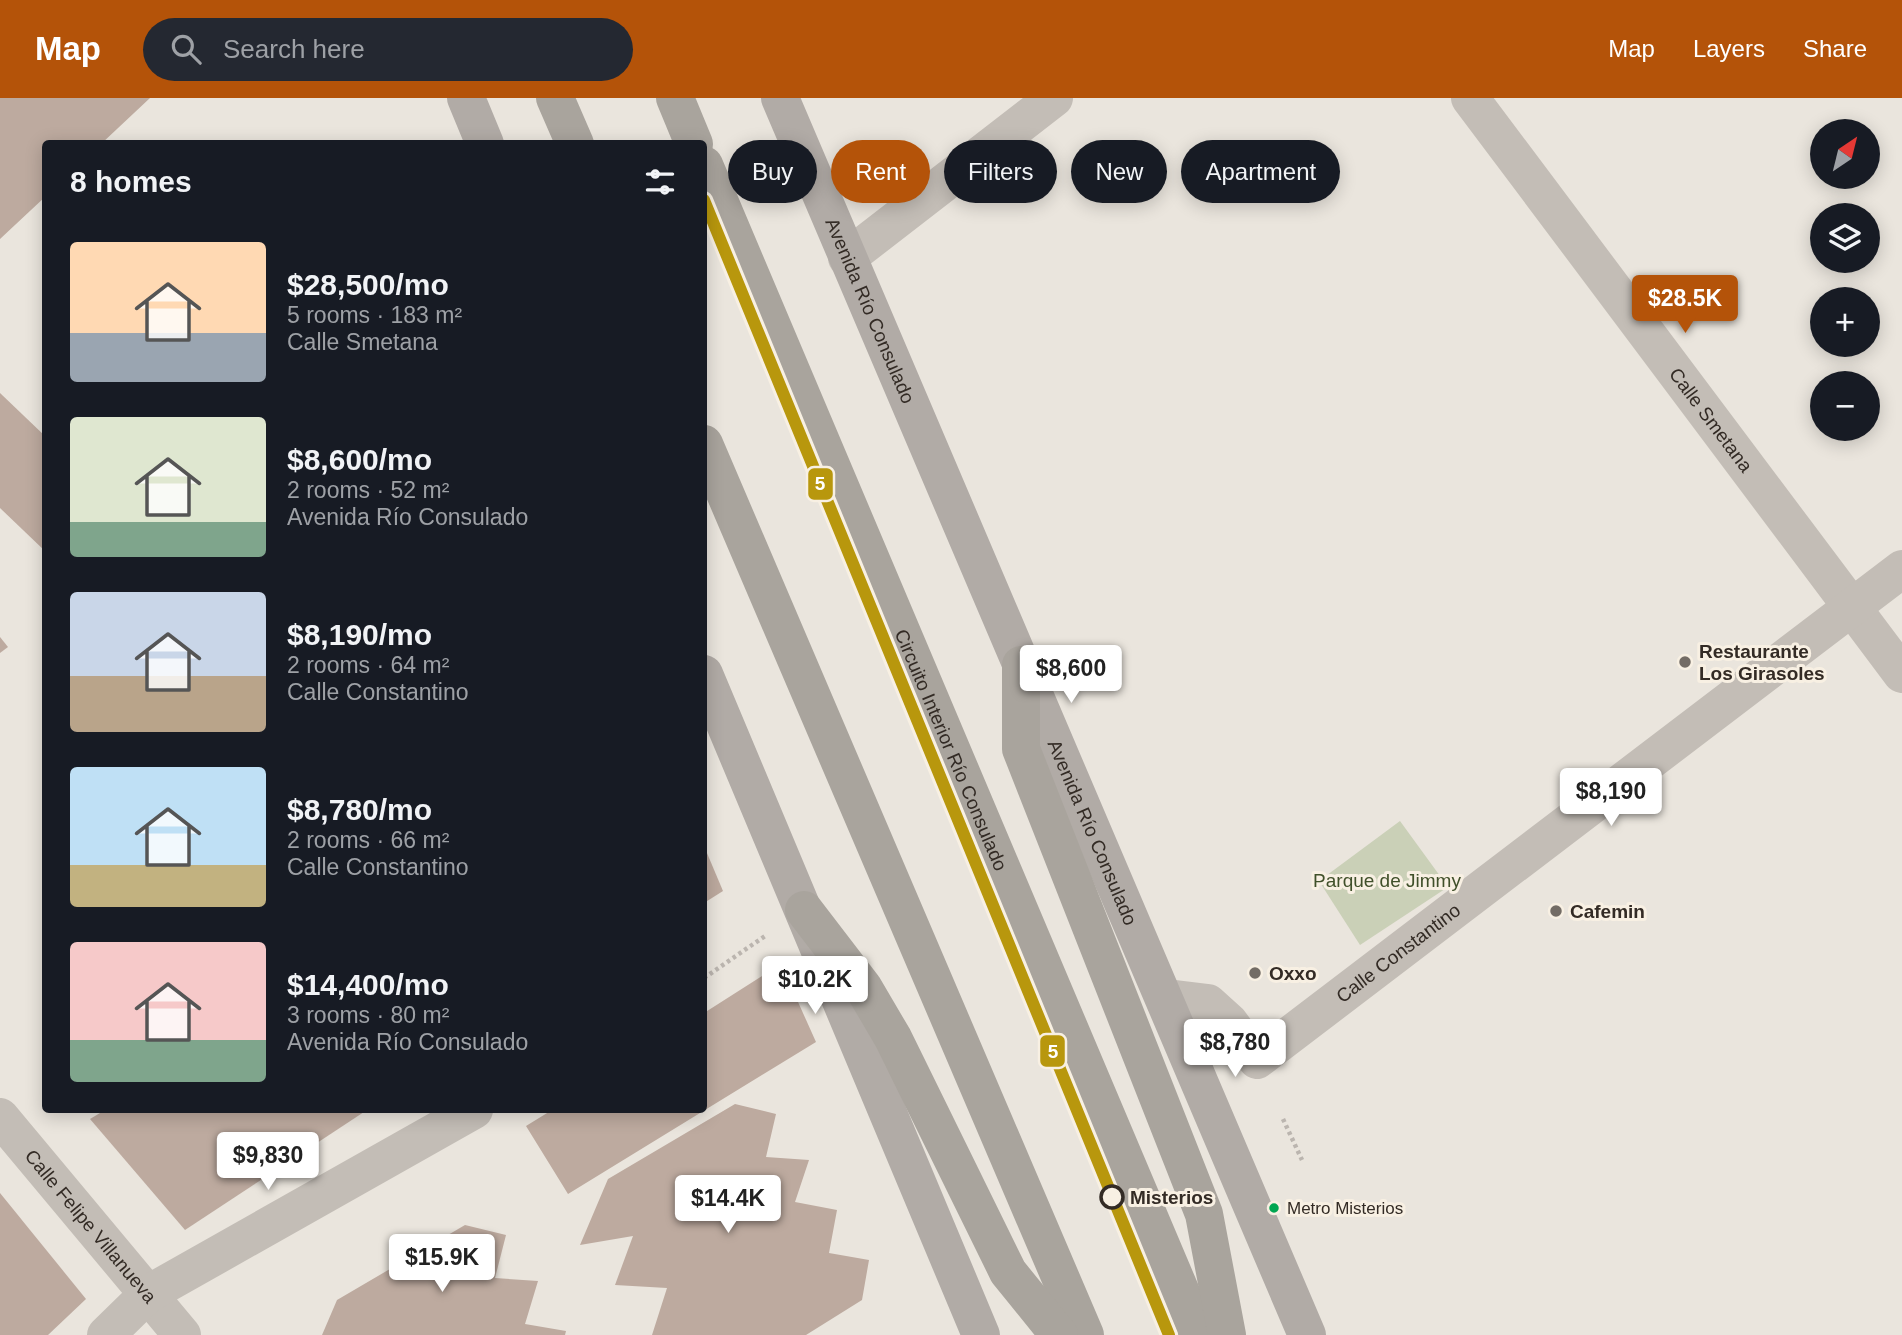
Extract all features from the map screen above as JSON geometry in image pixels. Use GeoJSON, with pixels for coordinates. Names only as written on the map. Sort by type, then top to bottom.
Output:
{"type":"FeatureCollection","features":[{"type":"Feature","properties":{"kind":"highway"},"geometry":{"type":"LineString","coordinates":[[555,98],[573,140]]}},
{"type":"Feature","properties":{"kind":"highway"},"geometry":{"type":"LineString","coordinates":[[675,98],[692,140]]}},
{"type":"Feature","properties":{"kind":"highway","name":"Circuito Interior Río Consulado"},"geometry":{"type":"LineString","coordinates":[[707,173],[1199,1335]]}},
{"type":"Feature","properties":{"kind":"highway"},"geometry":{"type":"LineString","coordinates":[[707,451],[1085,1335]]}},
{"type":"Feature","properties":{"kind":"highway"},"geometry":{"type":"LineString","coordinates":[[1021,665],[1021,748],[1204,1214],[1227,1335]]}},
{"type":"Feature","properties":{"kind":"highway"},"geometry":{"type":"LineString","coordinates":[[804,910],[863,987],[893,1038],[1008,1272],[1059,1335]]}},
{"type":"Feature","properties":{"kind":"main road"},"geometry":{"type":"LineString","coordinates":[[466,98],[483,140]]}},
{"type":"Feature","properties":{"kind":"main road","name":"Avenida Río Consulado"},"geometry":{"type":"LineString","coordinates":[[780,98],[1307,1335]]}},
{"type":"Feature","properties":{"kind":"main road"},"geometry":{"type":"LineString","coordinates":[[707,681],[981,1335]]}},
{"type":"Feature","properties":{"kind":"street"},"geometry":{"type":"LineString","coordinates":[[846,258],[1054,98]]}},
{"type":"Feature","properties":{"kind":"street","name":"Calle Smetana"},"geometry":{"type":"LineString","coordinates":[[1471,98],[1902,674]]}},
{"type":"Feature","properties":{"kind":"street","name":"Calle Constantino"},"geometry":{"type":"LineString","coordinates":[[1166,1003],[1167,999],[1208,1003],[1229,1022],[1257,1060],[1902,569]]}},
{"type":"Feature","properties":{"kind":"street"},"geometry":{"type":"LineString","coordinates":[[106,1335],[148,1294],[469,1113]]}},
{"type":"Feature","properties":{"kind":"street","name":"Calle Felipe Villanueva"},"geometry":{"type":"LineString","coordinates":[[0,1117],[182,1335]]}},
{"type":"Feature","properties":{"kind":"path"},"geometry":{"type":"LineString","coordinates":[[707,976],[804,910]]}},
{"type":"Feature","properties":{"kind":"path"},"geometry":{"type":"LineString","coordinates":[[1283,1119],[1302,1160]]}},
{"type":"Feature","properties":{"kind":"green space","name":"Parque de Jimmy"},"geometry":{"type":"Polygon","coordinates":[[[1400,821],[1448,887],[1360,945],[1319,881],[1400,821]]]}},
{"type":"Feature","properties":{"kind":"building"},"geometry":{"type":"Polygon","coordinates":[[[0,98],[150,98],[105,140],[42,140],[42,200],[0,239],[0,98]]]}},
{"type":"Feature","properties":{"kind":"building"},"geometry":{"type":"Polygon","coordinates":[[[0,393],[42,433],[42,548],[0,508],[0,393]]]}},
{"type":"Feature","properties":{"kind":"building"},"geometry":{"type":"Polygon","coordinates":[[[0,637],[8,647],[0,653],[0,637]]]}},
{"type":"Feature","properties":{"kind":"building"},"geometry":{"type":"Polygon","coordinates":[[[707,853],[723,891],[707,901],[707,853]]]}},
{"type":"Feature","properties":{"kind":"building"},"geometry":{"type":"Polygon","coordinates":[[[781,964],[816,1042],[707,1109],[707,1011],[781,964]]]}},
{"type":"Feature","properties":{"kind":"building"},"geometry":{"type":"Polygon","coordinates":[[[735,1104],[776,1114],[766,1157],[809,1160],[795,1202],[837,1210],[829,1253],[869,1260],[862,1300],[806,1335],[652,1335],[667,1288],[615,1285],[633,1236],[580,1245],[608,1179],[735,1104]]]}},
{"type":"Feature","properties":{"kind":"building"},"geometry":{"type":"Polygon","coordinates":[[[100,1113],[362,1113],[185,1230],[90,1119],[100,1113]]]}},
{"type":"Feature","properties":{"kind":"building"},"geometry":{"type":"Polygon","coordinates":[[[547,1113],[700,1113],[568,1194],[526,1126],[547,1113]]]}},
{"type":"Feature","properties":{"kind":"building"},"geometry":{"type":"Polygon","coordinates":[[[0,1193],[86,1299],[48,1335],[0,1335],[0,1193]]]}},
{"type":"Feature","properties":{"kind":"building"},"geometry":{"type":"Polygon","coordinates":[[[465,1225],[506,1235],[495,1278],[538,1281],[525,1324],[566,1331],[565,1335],[322,1335],[337,1300],[465,1225]]]}},
{"type":"Feature","properties":{"kind":"metro line","name":"5"},"geometry":{"type":"LineString","coordinates":[[707,207],[1169,1335]]}},
{"type":"Feature","properties":{"kind":"place","name":"Restaurante Los Girasoles"},"geometry":{"type":"Point","coordinates":[1685,662]}},
{"type":"Feature","properties":{"kind":"place","name":"Cafemin"},"geometry":{"type":"Point","coordinates":[1556,911]}},
{"type":"Feature","properties":{"kind":"place","name":"Oxxo"},"geometry":{"type":"Point","coordinates":[1255,973]}},
{"type":"Feature","properties":{"kind":"place","name":"Misterios"},"geometry":{"type":"Point","coordinates":[1112,1197]}},
{"type":"Feature","properties":{"kind":"place","name":"Metro Misterios"},"geometry":{"type":"Point","coordinates":[1274,1208]}}]}
